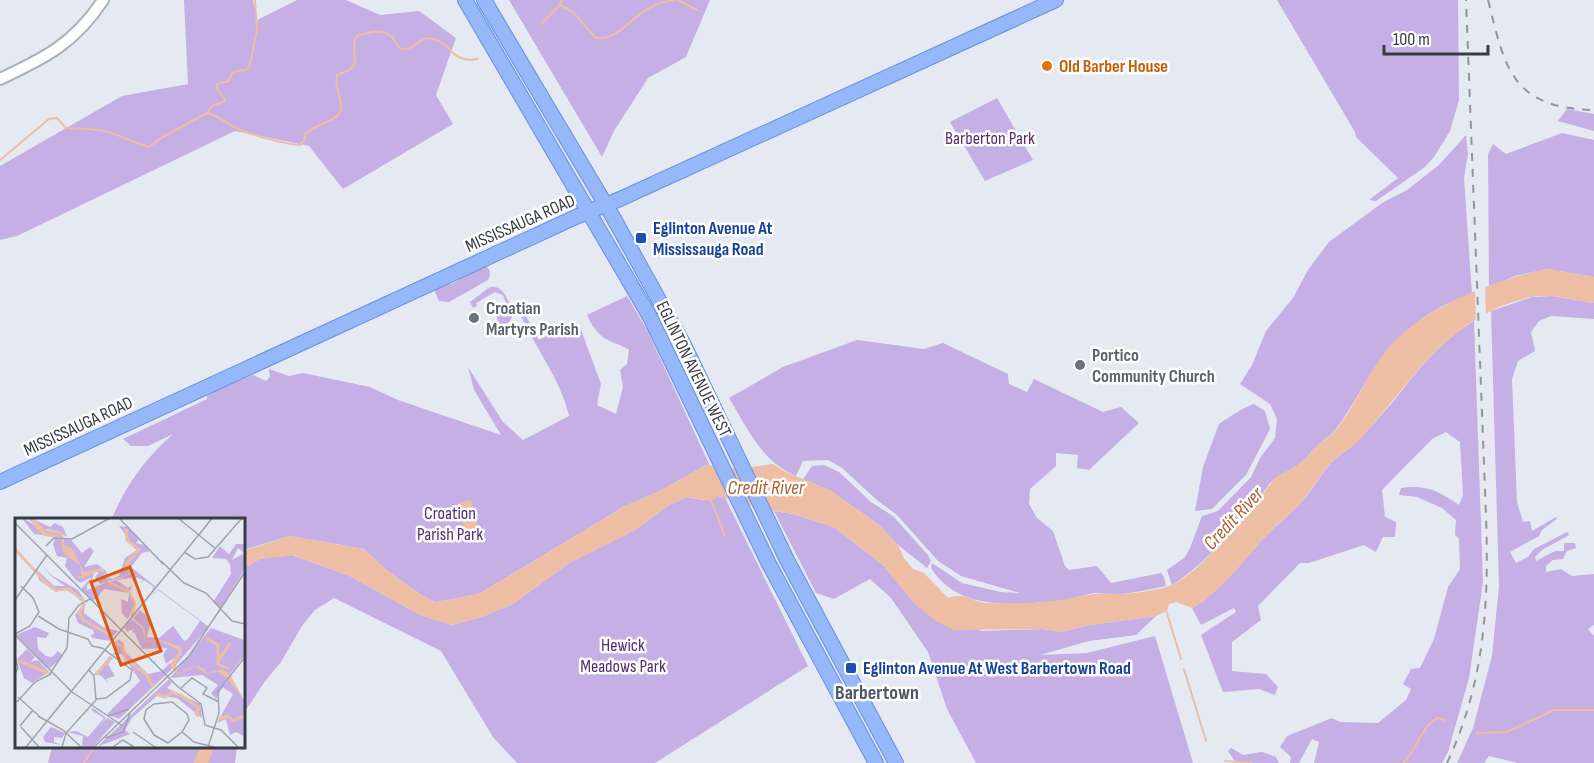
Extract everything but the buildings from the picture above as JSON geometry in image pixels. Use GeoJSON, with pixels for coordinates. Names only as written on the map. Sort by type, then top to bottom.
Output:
{"type":"FeatureCollection","features":[{"type":"Feature","properties":{"kind":"main road","name":"EGLINTON AVENUE WEST"},"geometry":{"type":"LineString","coordinates":[[465,0],[650,317],[769,564],[876,763]]}},
{"type":"Feature","properties":{"kind":"main road","name":"EGLINTON AVENUE WEST"},"geometry":{"type":"LineString","coordinates":[[484,0],[686,346],[787,560],[896,763]]}},
{"type":"Feature","properties":{"kind":"main road","name":"MISSISSAUGA ROAD"},"geometry":{"type":"LineString","coordinates":[[0,482],[1056,0]]}},
{"type":"Feature","properties":{"kind":"street"},"geometry":{"type":"LineString","coordinates":[[0,79],[56,51],[77,33],[103,0]]}},
{"type":"Feature","properties":{"kind":"green space"},"geometry":{"type":"Polygon","coordinates":[[[184,0],[253,0],[257,20],[297,0],[346,0],[380,15],[419,11],[456,38],[436,95],[453,124],[343,189],[309,146],[235,131],[17,236],[0,240],[0,166],[122,96],[188,84],[184,0]]]}},
{"type":"Feature","properties":{"kind":"green space"},"geometry":{"type":"Polygon","coordinates":[[[509,0],[710,0],[686,57],[648,78],[614,131],[602,157],[509,0]]]}},
{"type":"Feature","properties":{"kind":"green space"},"geometry":{"type":"Polygon","coordinates":[[[1277,0],[1458,0],[1459,100],[1450,131],[1425,167],[1376,201],[1369,200],[1398,178],[1356,137],[1277,0]]]}},
{"type":"Feature","properties":{"kind":"green space","name":"Barberton Park"},"geometry":{"type":"Polygon","coordinates":[[[997,98],[1033,160],[985,181],[950,122],[997,98]]]}},
{"type":"Feature","properties":{"kind":"green space"},"geometry":{"type":"Polygon","coordinates":[[[1567,109],[1594,114],[1594,131],[1558,121],[1567,109]]]}},
{"type":"Feature","properties":{"kind":"green space"},"geometry":{"type":"Polygon","coordinates":[[[1562,133],[1594,140],[1594,277],[1547,269],[1515,276],[1489,287],[1488,154],[1493,144],[1506,154],[1562,133]]]}},
{"type":"Feature","properties":{"kind":"green space"},"geometry":{"type":"Polygon","coordinates":[[[1466,135],[1468,154],[1464,178],[1472,294],[1430,313],[1394,343],[1375,367],[1334,431],[1300,464],[1273,480],[1254,506],[1216,548],[1172,585],[1167,570],[1185,557],[1202,516],[1218,511],[1251,477],[1260,458],[1275,438],[1277,419],[1270,404],[1240,384],[1252,365],[1266,331],[1293,298],[1308,270],[1329,242],[1382,203],[1407,190],[1439,165],[1466,135]]]}},
{"type":"Feature","properties":{"kind":"green space"},"geometry":{"type":"Polygon","coordinates":[[[485,265],[490,272],[488,280],[449,302],[439,301],[435,292],[436,288],[453,283],[485,265]]]}},
{"type":"Feature","properties":{"kind":"green space"},"geometry":{"type":"Polygon","coordinates":[[[490,287],[498,288],[503,292],[510,305],[512,318],[502,326],[486,331],[484,327],[498,320],[496,316],[508,309],[503,295],[495,292],[476,303],[477,306],[473,308],[470,302],[490,287]]]}},
{"type":"Feature","properties":{"kind":"green space","name":"Croation Parish Park"},"geometry":{"type":"Polygon","coordinates":[[[627,296],[647,330],[710,466],[706,465],[658,492],[625,506],[479,594],[436,602],[423,596],[385,569],[364,549],[290,536],[244,550],[244,518],[112,518],[137,473],[153,453],[173,434],[148,446],[131,446],[123,439],[207,399],[207,396],[216,390],[253,375],[266,381],[270,377],[269,369],[289,376],[303,373],[370,387],[398,400],[501,435],[474,390],[468,367],[503,422],[523,440],[569,416],[553,374],[523,320],[517,306],[519,303],[539,340],[574,321],[580,327],[601,384],[597,405],[616,414],[623,387],[620,370],[627,364],[629,350],[603,337],[587,315],[627,296]]]}},
{"type":"Feature","properties":{"kind":"green space"},"geometry":{"type":"Polygon","coordinates":[[[1553,296],[1594,303],[1594,319],[1551,316],[1539,321],[1531,332],[1535,351],[1518,361],[1512,379],[1517,502],[1523,522],[1530,521],[1532,531],[1556,517],[1557,519],[1542,530],[1539,536],[1510,552],[1516,563],[1528,557],[1534,549],[1567,532],[1569,535],[1542,550],[1535,557],[1536,561],[1555,551],[1564,551],[1564,543],[1575,543],[1576,548],[1567,551],[1563,559],[1553,560],[1546,566],[1546,572],[1561,569],[1572,576],[1594,574],[1594,625],[1588,629],[1594,636],[1594,763],[1518,763],[1489,756],[1484,763],[1457,763],[1473,728],[1492,656],[1499,586],[1491,311],[1532,297],[1553,296]]]}},
{"type":"Feature","properties":{"kind":"green space"},"geometry":{"type":"Polygon","coordinates":[[[1474,321],[1483,582],[1469,678],[1448,752],[1442,763],[1314,763],[1319,742],[1312,739],[1299,763],[1290,763],[1291,757],[1280,747],[1287,736],[1332,718],[1340,722],[1378,723],[1406,700],[1411,689],[1403,684],[1411,669],[1420,668],[1434,639],[1448,587],[1460,569],[1459,539],[1455,535],[1456,520],[1442,508],[1417,497],[1399,495],[1401,488],[1425,488],[1439,492],[1459,505],[1463,495],[1460,442],[1446,432],[1432,439],[1382,490],[1385,517],[1396,522],[1395,537],[1383,537],[1376,552],[1364,545],[1309,563],[1300,563],[1258,606],[1261,620],[1232,642],[1232,671],[1266,674],[1278,687],[1275,695],[1259,689],[1223,692],[1201,635],[1236,612],[1234,608],[1201,625],[1192,608],[1211,595],[1267,535],[1296,508],[1333,461],[1361,438],[1439,348],[1474,321]]]}},
{"type":"Feature","properties":{"kind":"green space"},"geometry":{"type":"Polygon","coordinates":[[[857,340],[924,349],[943,343],[1008,374],[1009,384],[1027,392],[1034,379],[1103,412],[1121,407],[1139,423],[1089,470],[1077,468],[1078,455],[1056,453],[1056,466],[1030,489],[1029,504],[1037,518],[1053,531],[1065,566],[1069,570],[1097,566],[1111,583],[1161,573],[1166,586],[1131,593],[1097,593],[1023,604],[1005,604],[971,598],[956,592],[942,582],[931,568],[932,563],[962,583],[1001,592],[1020,593],[961,576],[938,561],[897,515],[842,468],[828,460],[803,461],[796,476],[773,462],[756,443],[729,398],[783,367],[857,340]]]}},
{"type":"Feature","properties":{"kind":"green space"},"geometry":{"type":"Polygon","coordinates":[[[1254,404],[1265,411],[1270,429],[1246,475],[1212,509],[1195,511],[1203,467],[1219,424],[1254,404]]]}},
{"type":"Feature","properties":{"kind":"green space"},"geometry":{"type":"Polygon","coordinates":[[[824,465],[839,472],[871,502],[893,516],[928,555],[931,561],[927,568],[898,545],[879,525],[831,491],[803,479],[812,466],[824,465]]]}},
{"type":"Feature","properties":{"kind":"green space","name":"Hewick Meadows Park"},"geometry":{"type":"Polygon","coordinates":[[[718,496],[725,498],[808,666],[655,763],[517,763],[493,737],[441,651],[334,598],[315,610],[302,626],[281,662],[244,713],[244,567],[260,559],[292,555],[350,576],[420,615],[452,625],[481,617],[513,604],[569,563],[635,530],[669,505],[687,497],[703,500],[718,496]]]}},
{"type":"Feature","properties":{"kind":"green space"},"geometry":{"type":"Polygon","coordinates":[[[774,511],[793,514],[834,527],[884,566],[915,604],[982,631],[1043,629],[1061,632],[1090,625],[1156,616],[1136,635],[1089,641],[1040,655],[1087,653],[1155,636],[1193,763],[976,763],[947,709],[928,652],[891,598],[870,579],[834,599],[816,593],[774,511]]]}},
{"type":"Feature","properties":{"kind":"green space"},"geometry":{"type":"Polygon","coordinates":[[[52,748],[237,748],[235,763],[48,763],[52,748]]]}},
{"type":"Feature","properties":{"kind":"green space"},"geometry":{"type":"Polygon","coordinates":[[[1231,748],[1243,755],[1262,752],[1276,757],[1279,763],[1236,763],[1228,751],[1231,748]]]}},
{"type":"Feature","properties":{"kind":"water","name":"Credit River"},"geometry":{"type":"Polygon","coordinates":[[[1547,269],[1594,277],[1594,303],[1554,296],[1531,297],[1502,306],[1477,319],[1454,335],[1434,353],[1360,439],[1332,462],[1299,505],[1270,532],[1221,586],[1192,608],[1176,602],[1169,604],[1167,611],[1156,616],[1090,625],[1061,632],[1043,629],[953,630],[934,620],[915,604],[884,566],[834,527],[794,514],[763,509],[718,496],[711,501],[687,497],[669,505],[635,530],[569,563],[513,604],[481,617],[452,625],[420,615],[350,576],[293,555],[260,559],[244,567],[244,551],[290,536],[364,549],[385,569],[423,596],[436,602],[479,594],[625,506],[658,492],[706,465],[738,469],[773,464],[831,491],[879,525],[898,545],[904,558],[913,569],[924,573],[948,598],[960,596],[987,603],[1014,604],[1160,589],[1172,585],[1198,566],[1226,538],[1276,478],[1299,464],[1334,432],[1382,356],[1405,332],[1422,319],[1462,297],[1547,269]]]}},
{"type":"Feature","properties":{"kind":"water"},"geometry":{"type":"Polygon","coordinates":[[[471,500],[479,530],[466,534],[458,503],[471,500]]]}},
{"type":"Feature","properties":{"kind":"water"},"geometry":{"type":"Polygon","coordinates":[[[200,748],[214,748],[208,763],[193,763],[200,748]]]}},
{"type":"Feature","properties":{"kind":"pier"},"geometry":{"type":"Polygon","coordinates":[[[1485,285],[1486,317],[1476,323],[1475,290],[1485,285]]]}},
{"type":"Feature","properties":{"kind":"waterway"},"geometry":{"type":"LineString","coordinates":[[207,113],[212,106],[225,100],[217,84],[229,81],[233,73],[246,70],[250,65],[257,29],[255,0]]}},
{"type":"Feature","properties":{"kind":"waterway"},"geometry":{"type":"LineString","coordinates":[[541,24],[562,0]]}},
{"type":"Feature","properties":{"kind":"waterway"},"geometry":{"type":"LineString","coordinates":[[560,5],[573,12],[596,38],[604,38],[617,33],[651,7],[675,0]]}},
{"type":"Feature","properties":{"kind":"waterway"},"geometry":{"type":"LineString","coordinates":[[678,0],[697,10]]}},
{"type":"Feature","properties":{"kind":"waterway"},"geometry":{"type":"LineString","coordinates":[[0,160],[49,119],[57,118],[66,128],[103,131],[149,147],[207,113],[247,132],[275,141],[300,145],[304,141],[305,134],[338,115],[341,102],[337,75],[349,70],[355,64],[354,42],[357,36],[370,32],[388,34],[401,49],[408,49],[429,38],[440,41],[462,59],[478,59]]}},
{"type":"Feature","properties":{"kind":"waterway"},"geometry":{"type":"LineString","coordinates":[[711,500],[725,536]]}},
{"type":"Feature","properties":{"kind":"waterway"},"geometry":{"type":"LineString","coordinates":[[1166,610],[1181,659]]}},
{"type":"Feature","properties":{"kind":"waterway"},"geometry":{"type":"LineString","coordinates":[[1184,669],[1206,741]]}},
{"type":"Feature","properties":{"kind":"waterway"},"geometry":{"type":"LineString","coordinates":[[1477,733],[1507,732],[1554,710],[1594,710]]}},
{"type":"Feature","properties":{"kind":"waterway"},"geometry":{"type":"LineString","coordinates":[[1403,763],[1427,727],[1438,718],[1445,720]]}},
{"type":"Feature","properties":{"kind":"waterway"},"geometry":{"type":"LineString","coordinates":[[84,763],[94,748]]}},
{"type":"Feature","properties":{"kind":"waterway"},"geometry":{"type":"LineString","coordinates":[[1225,761],[1252,763]]}},
{"type":"Feature","properties":{"kind":"railway"},"geometry":{"type":"LineString","coordinates":[[1447,763],[1460,733],[1477,672],[1487,580],[1466,0]]}},
{"type":"Feature","properties":{"kind":"railway"},"geometry":{"type":"LineString","coordinates":[[1488,0],[1500,46],[1516,80],[1528,92],[1545,102],[1594,110]]}},
{"type":"Feature","properties":{"kind":"place","name":"Old Barber House"},"geometry":{"type":"Point","coordinates":[1047,66]}},
{"type":"Feature","properties":{"kind":"place","name":"Eglinton Avenue At Mississauga Road"},"geometry":{"type":"Point","coordinates":[641,238]}},
{"type":"Feature","properties":{"kind":"place","name":"Croatian Martyrs Parish"},"geometry":{"type":"Point","coordinates":[474,318]}},
{"type":"Feature","properties":{"kind":"place","name":"Portico Community Church"},"geometry":{"type":"Point","coordinates":[1080,365]}},
{"type":"Feature","properties":{"kind":"place","name":"Eglinton Avenue At West Barbertown Road"},"geometry":{"type":"Point","coordinates":[851,668]}},
{"type":"Feature","properties":{"kind":"district","name":"Barbertown"},"geometry":{"type":"Point","coordinates":[877,692]}}]}
